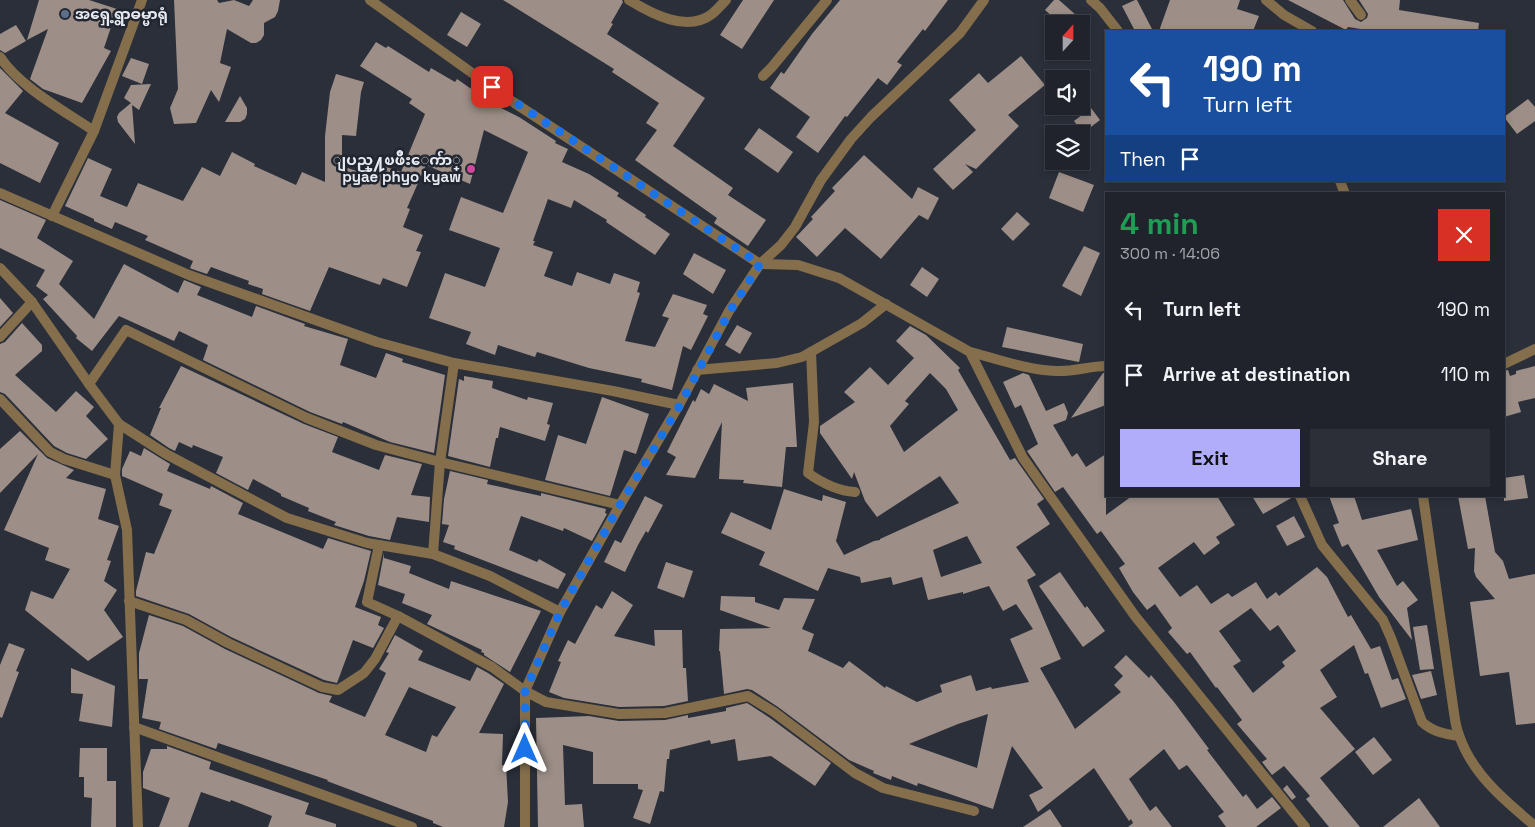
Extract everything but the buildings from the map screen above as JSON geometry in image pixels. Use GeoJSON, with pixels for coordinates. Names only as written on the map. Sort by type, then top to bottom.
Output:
{"type":"FeatureCollection","features":[{"type":"Feature","properties":{"kind":"street"},"geometry":{"type":"LineString","coordinates":[[52,216],[94,131],[142,0]]}},
{"type":"Feature","properties":{"kind":"street"},"geometry":{"type":"LineString","coordinates":[[370,0],[507,98],[760,264],[798,265],[839,278],[970,352],[1030,368],[1058,371],[1105,366]]}},
{"type":"Feature","properties":{"kind":"street"},"geometry":{"type":"LineString","coordinates":[[629,0],[651,13],[678,22],[696,21],[711,15],[726,0]]}},
{"type":"Feature","properties":{"kind":"street"},"geometry":{"type":"LineString","coordinates":[[762,76],[772,67],[827,0]]}},
{"type":"Feature","properties":{"kind":"street"},"geometry":{"type":"LineString","coordinates":[[525,827],[525,691],[560,612],[620,505],[680,405],[730,311],[760,264],[781,245],[795,227],[821,180],[852,139],[871,117],[960,33],[984,0]]}},
{"type":"Feature","properties":{"kind":"street"},"geometry":{"type":"LineString","coordinates":[[1091,0],[1100,8],[1117,30]]}},
{"type":"Feature","properties":{"kind":"street"},"geometry":{"type":"LineString","coordinates":[[1266,0],[1284,15],[1310,30]]}},
{"type":"Feature","properties":{"kind":"street"},"geometry":{"type":"LineString","coordinates":[[1350,0],[1361,15]]}},
{"type":"Feature","properties":{"kind":"street"},"geometry":{"type":"LineString","coordinates":[[0,56],[22,82],[94,131]]}},
{"type":"Feature","properties":{"kind":"street"},"geometry":{"type":"LineString","coordinates":[[0,193],[189,275],[377,342],[454,363],[613,391],[680,405]]}},
{"type":"Feature","properties":{"kind":"street"},"geometry":{"type":"LineString","coordinates":[[0,268],[32,302],[119,424],[166,454],[287,518],[326,532],[379,545],[433,554],[490,576],[560,612]]}},
{"type":"Feature","properties":{"kind":"street"},"geometry":{"type":"LineString","coordinates":[[0,337],[32,302]]}},
{"type":"Feature","properties":{"kind":"street"},"geometry":{"type":"LineString","coordinates":[[697,370],[777,364],[802,357],[862,323],[886,304]]}},
{"type":"Feature","properties":{"kind":"street"},"geometry":{"type":"LineString","coordinates":[[89,384],[126,330],[307,418],[376,445],[620,505]]}},
{"type":"Feature","properties":{"kind":"street"},"geometry":{"type":"LineString","coordinates":[[1505,364],[1535,349]]}},
{"type":"Feature","properties":{"kind":"street"},"geometry":{"type":"LineString","coordinates":[[811,352],[814,422],[808,473],[820,482],[845,491],[855,492]]}},
{"type":"Feature","properties":{"kind":"street"},"geometry":{"type":"LineString","coordinates":[[970,352],[1028,466],[1136,616],[1305,827]]}},
{"type":"Feature","properties":{"kind":"street"},"geometry":{"type":"LineString","coordinates":[[433,554],[440,462],[454,363]]}},
{"type":"Feature","properties":{"kind":"street"},"geometry":{"type":"LineString","coordinates":[[0,400],[50,452],[64,459],[115,475]]}},
{"type":"Feature","properties":{"kind":"street"},"geometry":{"type":"LineString","coordinates":[[119,424],[115,475],[127,530],[138,827]]}},
{"type":"Feature","properties":{"kind":"street"},"geometry":{"type":"LineString","coordinates":[[1300,497],[1322,545],[1382,620],[1391,638],[1422,722],[1428,728],[1444,734],[1459,736]]}},
{"type":"Feature","properties":{"kind":"street"},"geometry":{"type":"LineString","coordinates":[[1423,497],[1454,713],[1459,736],[1477,768],[1495,792],[1535,826]]}},
{"type":"Feature","properties":{"kind":"street"},"geometry":{"type":"LineString","coordinates":[[379,545],[367,602],[398,616],[492,667],[525,691],[546,702],[619,714],[665,713],[748,696],[774,712],[855,773],[883,788],[974,811]]}},
{"type":"Feature","properties":{"kind":"street"},"geometry":{"type":"LineString","coordinates":[[129,601],[186,620],[228,643],[322,687],[338,690],[364,673],[376,659],[398,616]]}},
{"type":"Feature","properties":{"kind":"street"},"geometry":{"type":"LineString","coordinates":[[134,727],[412,827]]}},
{"type":"Feature","properties":{"kind":"place","name":"အရှေ့ရွာဓမ္မာရုံ"},"geometry":{"type":"Point","coordinates":[65,14]}},
{"type":"Feature","properties":{"kind":"place","name":"ျပည္႔ၿဖိဳးေက်ာ္ pyae phyo kyaw"},"geometry":{"type":"Point","coordinates":[471,169]}},
{"type":"Feature","properties":{"kind":"route"},"geometry":{"type":"LineString","coordinates":[[492,87],[760,264],[730,311],[700,364],[680,405],[620,505],[560,612],[525,691],[525,749]]}}]}
